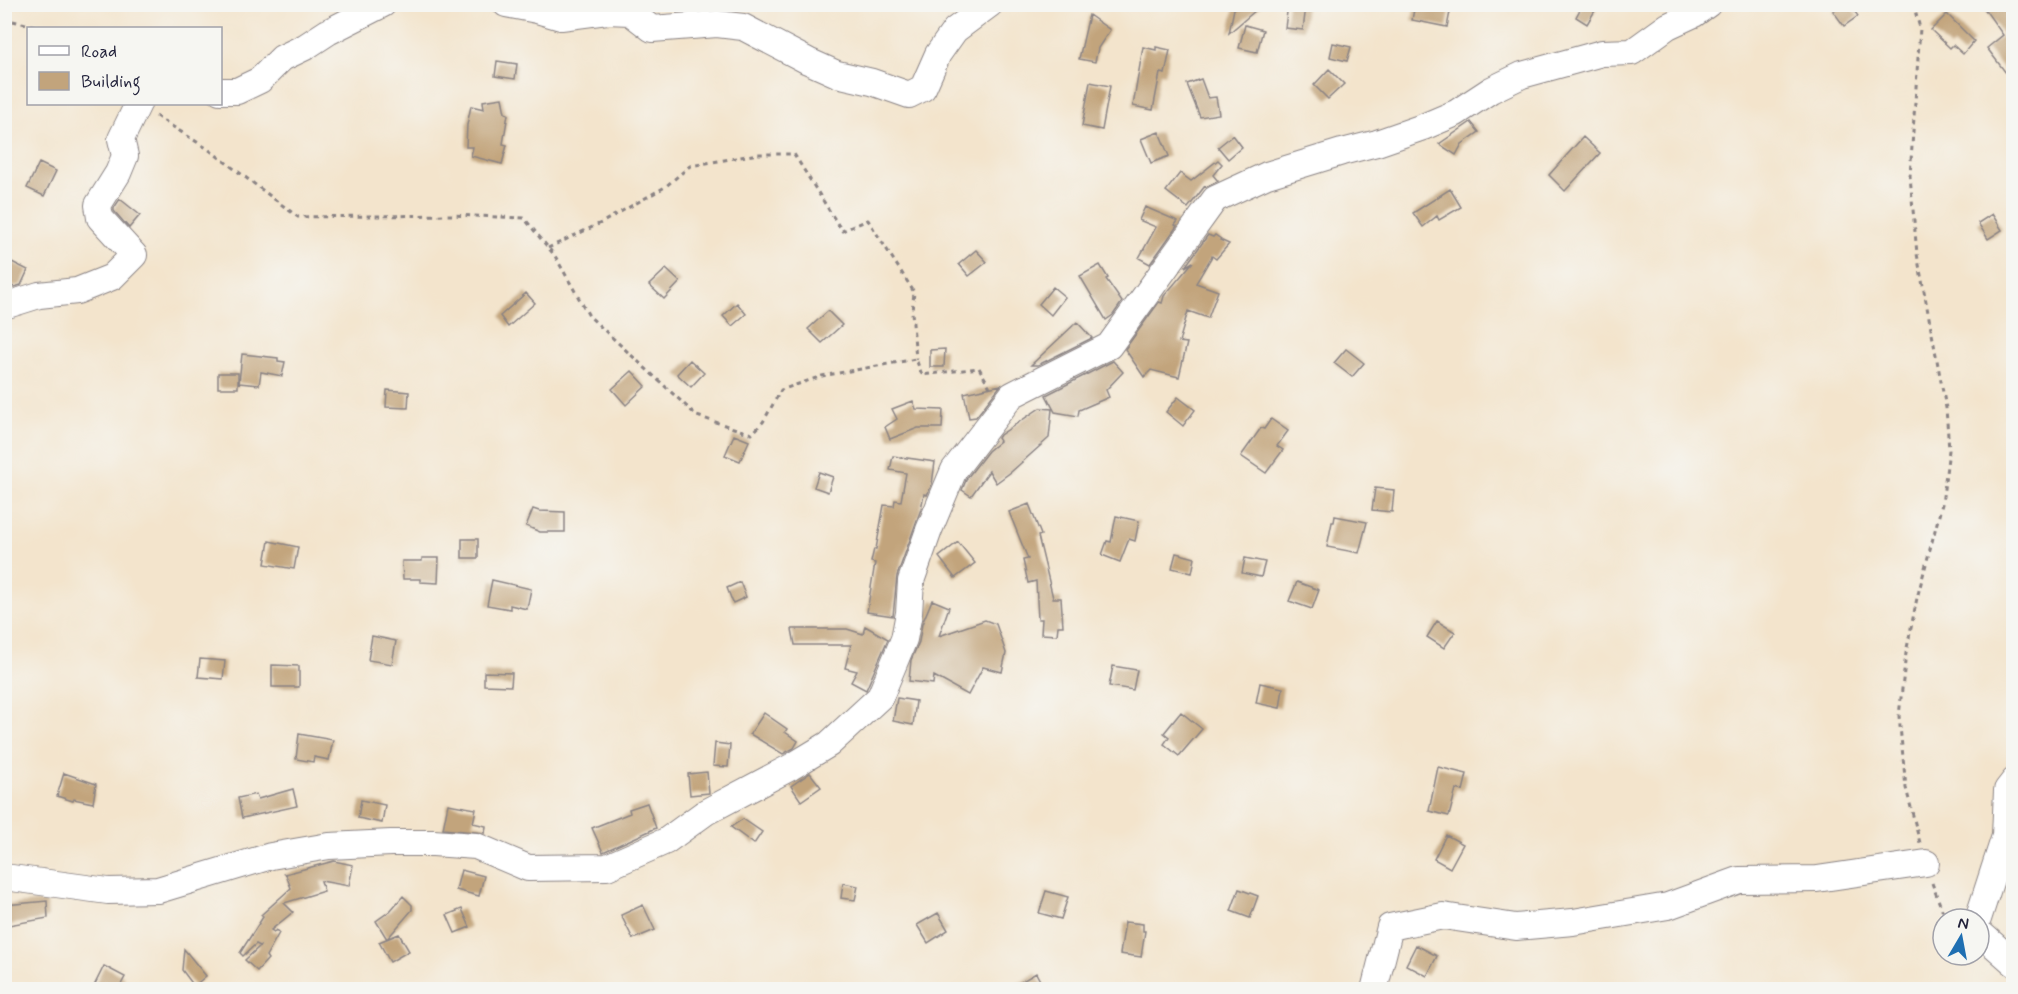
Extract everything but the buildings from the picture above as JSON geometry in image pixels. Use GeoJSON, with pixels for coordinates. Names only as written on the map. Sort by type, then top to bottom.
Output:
{"type":"FeatureCollection","features":[{"type":"Feature","properties":{"kind":"street"},"geometry":{"type":"LineString","coordinates":[[222,91],[237,91],[260,80],[282,58],[382,4]]}},
{"type":"Feature","properties":{"kind":"street"},"geometry":{"type":"LineString","coordinates":[[506,4],[561,17],[607,11],[630,12],[652,29],[717,24],[743,27],[837,74],[872,82],[909,95],[922,88],[938,54],[955,30],[990,4]]}},
{"type":"Feature","properties":{"kind":"street"},"geometry":{"type":"LineString","coordinates":[[4,877],[108,891],[158,890],[272,856],[329,846],[391,843],[476,846],[528,868],[607,867],[666,841],[706,812],[792,767],[829,744],[880,697],[904,639],[909,613],[911,581],[928,530],[954,470],[1012,394],[1109,346],[1215,199],[1267,175],[1423,127],[1456,113],[1491,90],[1521,75],[1602,53],[1632,52],[1668,26],[1700,7]]}},
{"type":"Feature","properties":{"kind":"street"},"geometry":{"type":"LineString","coordinates":[[4,306],[39,295],[77,291],[112,277],[134,255],[100,218],[98,205],[118,173],[125,156],[121,139],[138,105]]}},
{"type":"Feature","properties":{"kind":"street"},"geometry":{"type":"LineString","coordinates":[[1982,907],[2006,836],[2007,790],[2013,781]]}},
{"type":"Feature","properties":{"kind":"street"},"geometry":{"type":"LineString","coordinates":[[1374,990],[1390,927],[1443,916],[1516,927],[1573,922],[1668,906],[1739,880],[1817,879],[1926,863]]}},
{"type":"Feature","properties":{"kind":"street"},"geometry":{"type":"LineString","coordinates":[[1991,943],[2013,963]]}},
{"type":"Feature","properties":{"kind":"path"},"geometry":{"type":"LineString","coordinates":[[1913,4],[1920,28],[1910,176],[1917,254],[1946,408],[1949,450],[1942,504],[1906,653],[1899,716],[1906,788],[1926,863],[1941,907]]}},
{"type":"Feature","properties":{"kind":"path"},"geometry":{"type":"LineString","coordinates":[[4,19],[40,27]]}},
{"type":"Feature","properties":{"kind":"path"},"geometry":{"type":"LineString","coordinates":[[140,105],[208,149],[298,217],[451,215],[525,218],[548,248],[589,316],[697,416],[752,434],[763,422],[781,390],[822,376],[916,359]]}},
{"type":"Feature","properties":{"kind":"path"},"geometry":{"type":"LineString","coordinates":[[548,248],[665,187],[690,166],[758,154],[794,154],[842,231],[868,220],[914,292],[912,312],[916,359],[922,375],[979,368],[1002,407]]}}]}
